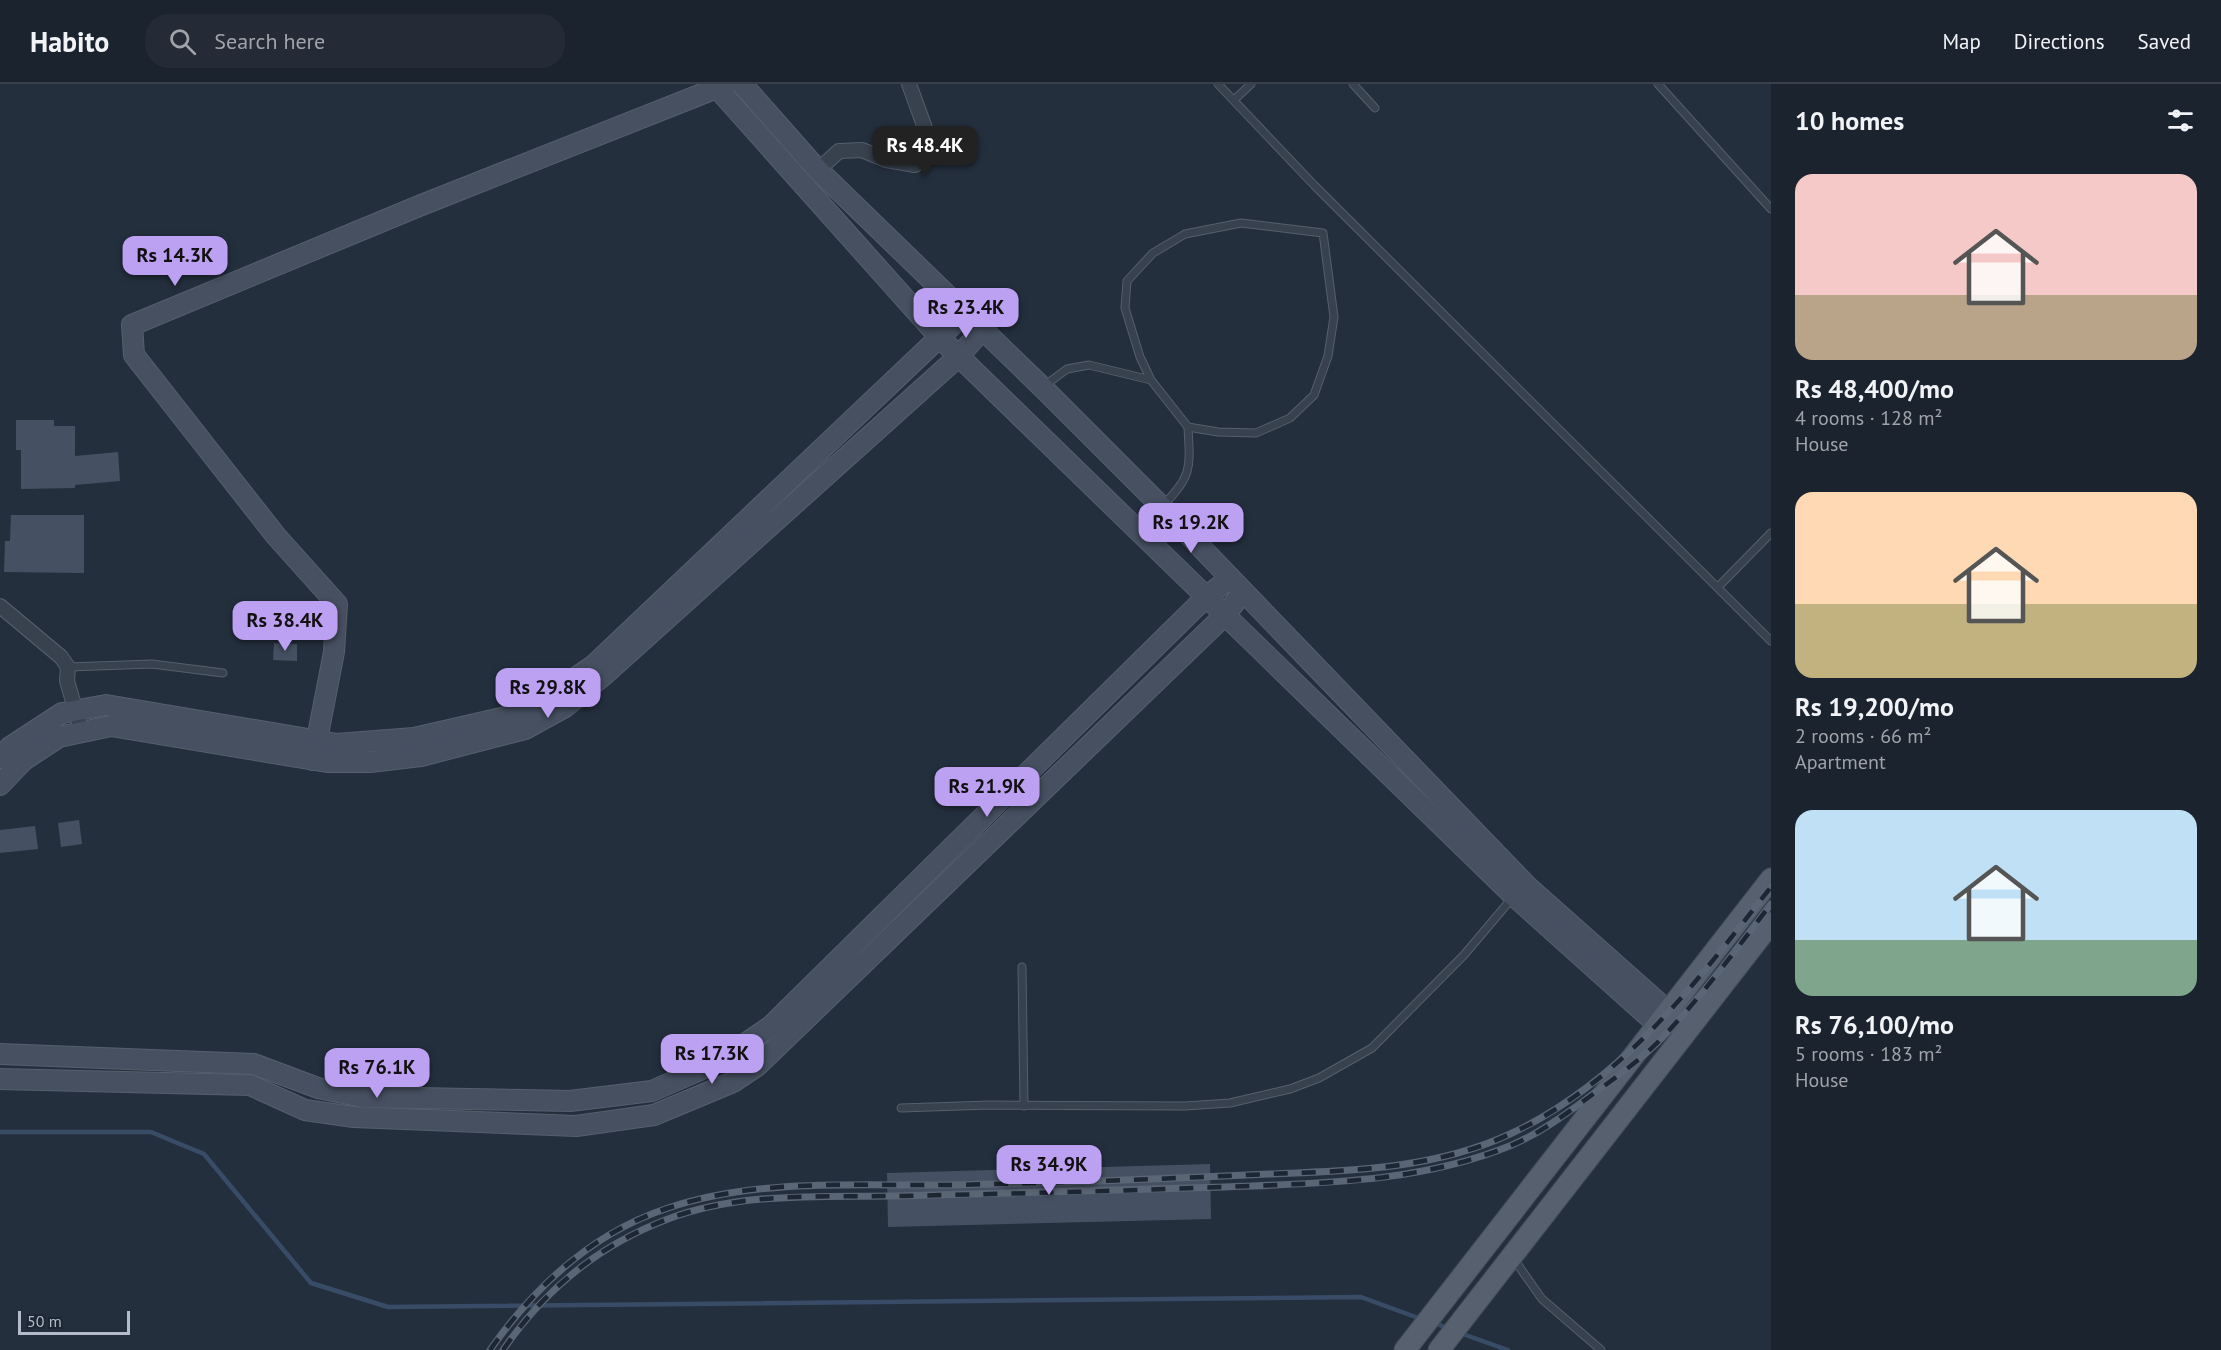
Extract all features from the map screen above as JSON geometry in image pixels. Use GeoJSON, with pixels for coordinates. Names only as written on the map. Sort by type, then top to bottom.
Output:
{"type":"FeatureCollection","features":[{"type":"Feature","properties":{"kind":"main road"},"geometry":{"type":"LineString","coordinates":[[1405,1350],[1771,879]]}},
{"type":"Feature","properties":{"kind":"main road"},"geometry":{"type":"LineString","coordinates":[[1449,1337],[1769,929]]}},
{"type":"Feature","properties":{"kind":"street"},"geometry":{"type":"LineString","coordinates":[[742,84],[818,170],[964,314],[1042,387],[1161,507],[1520,891]]}},
{"type":"Feature","properties":{"kind":"street"},"geometry":{"type":"LineString","coordinates":[[818,170],[839,151],[862,150],[886,160],[915,165],[927,148],[925,128],[909,84]]}},
{"type":"Feature","properties":{"kind":"street"},"geometry":{"type":"LineString","coordinates":[[313,760],[319,741],[334,652],[338,604],[276,536],[134,355],[132,325],[419,206],[719,86],[940,338],[1226,614],[1520,891],[1664,1019]]}},
{"type":"Feature","properties":{"kind":"street"},"geometry":{"type":"LineString","coordinates":[[0,758],[10,747],[62,713],[106,705],[337,744],[414,738],[523,713],[593,666],[964,314]]}},
{"type":"Feature","properties":{"kind":"street"},"geometry":{"type":"LineString","coordinates":[[0,785],[24,760],[59,737],[111,726],[313,760],[370,762],[421,756],[525,729],[565,707],[604,675],[959,356],[982,330]]}},
{"type":"Feature","properties":{"kind":"street"},"geometry":{"type":"LineString","coordinates":[[0,1054],[254,1064],[318,1088],[363,1097],[570,1101],[652,1091],[718,1062],[771,1026],[1208,596],[1235,586]]}},
{"type":"Feature","properties":{"kind":"street"},"geometry":{"type":"LineString","coordinates":[[0,1079],[250,1085],[305,1110],[354,1117],[576,1126],[654,1115],[733,1082],[757,1066],[1226,614],[1235,586]]}},
{"type":"Feature","properties":{"kind":"street"},"geometry":{"type":"LineString","coordinates":[[0,606],[61,657],[68,667],[67,681],[82,732]]}},
{"type":"Feature","properties":{"kind":"street"},"geometry":{"type":"LineString","coordinates":[[1745,912],[1769,929]]}},
{"type":"Feature","properties":{"kind":"lane"},"geometry":{"type":"LineString","coordinates":[[1218,84],[1314,184],[1771,640]]}},
{"type":"Feature","properties":{"kind":"lane"},"geometry":{"type":"LineString","coordinates":[[1234,100],[1251,84]]}},
{"type":"Feature","properties":{"kind":"lane"},"geometry":{"type":"LineString","coordinates":[[1353,84],[1375,108]]}},
{"type":"Feature","properties":{"kind":"lane"},"geometry":{"type":"LineString","coordinates":[[1659,84],[1771,209]]}},
{"type":"Feature","properties":{"kind":"lane"},"geometry":{"type":"LineString","coordinates":[[1161,507],[1181,488],[1190,466],[1188,427],[1151,380],[1140,357],[1125,308],[1127,281],[1153,253],[1185,234],[1241,224],[1323,233],[1334,318],[1328,356],[1314,395],[1290,418],[1256,433],[1218,432],[1188,427]]}},
{"type":"Feature","properties":{"kind":"lane"},"geometry":{"type":"LineString","coordinates":[[1042,387],[1067,369],[1089,365],[1151,380]]}},
{"type":"Feature","properties":{"kind":"lane"},"geometry":{"type":"LineString","coordinates":[[1718,587],[1771,532]]}},
{"type":"Feature","properties":{"kind":"lane"},"geometry":{"type":"LineString","coordinates":[[68,667],[152,664],[223,673]]}},
{"type":"Feature","properties":{"kind":"lane"},"geometry":{"type":"LineString","coordinates":[[901,1108],[1230,1103],[1290,1089],[1319,1078],[1372,1047],[1464,955],[1520,891]]}},
{"type":"Feature","properties":{"kind":"lane"},"geometry":{"type":"LineString","coordinates":[[1022,967],[1024,1106]]}},
{"type":"Feature","properties":{"kind":"lane"},"geometry":{"type":"LineString","coordinates":[[1512,1256],[1542,1299],[1601,1350]]}},
{"type":"Feature","properties":{"kind":"building"},"geometry":{"type":"Polygon","coordinates":[[[16,420],[54,420],[54,426],[75,426],[75,456],[118,452],[120,481],[75,485],[75,488],[21,489],[21,450],[16,450],[16,420]]]}},
{"type":"Feature","properties":{"kind":"building"},"geometry":{"type":"Polygon","coordinates":[[[11,515],[84,515],[84,573],[4,572],[5,541],[10,541],[11,515]]]}},
{"type":"Feature","properties":{"kind":"building"},"geometry":{"type":"Polygon","coordinates":[[[274,643],[297,644],[297,661],[273,660],[274,643]]]}},
{"type":"Feature","properties":{"kind":"building"},"geometry":{"type":"Polygon","coordinates":[[[79,820],[82,844],[61,847],[58,823],[79,820]]]}},
{"type":"Feature","properties":{"kind":"building"},"geometry":{"type":"Polygon","coordinates":[[[35,826],[38,849],[0,853],[0,830],[35,826]]]}},
{"type":"Feature","properties":{"kind":"building"},"geometry":{"type":"Polygon","coordinates":[[[1210,1164],[1211,1219],[888,1227],[887,1173],[1210,1164]]]}},
{"type":"Feature","properties":{"kind":"waterway"},"geometry":{"type":"LineString","coordinates":[[0,1132],[151,1132],[204,1154],[311,1283],[388,1307],[1361,1297],[1421,1319]]}},
{"type":"Feature","properties":{"kind":"waterway"},"geometry":{"type":"LineString","coordinates":[[1432,1322],[1450,1329]]}},
{"type":"Feature","properties":{"kind":"waterway"},"geometry":{"type":"LineString","coordinates":[[1460,1333],[1508,1350]]}},
{"type":"Feature","properties":{"kind":"railway"},"geometry":{"type":"LineString","coordinates":[[490,1350],[526,1304],[567,1264],[590,1247],[640,1219],[702,1198],[737,1192],[807,1186],[1029,1183],[1361,1169],[1422,1161],[1481,1146],[1510,1134],[1551,1112],[1588,1087],[1623,1058],[1686,993],[1771,887]]}},
{"type":"Feature","properties":{"kind":"railway"},"geometry":{"type":"LineString","coordinates":[[503,1350],[537,1307],[575,1271],[597,1256],[619,1242],[668,1219],[723,1204],[780,1198],[1059,1192],[1333,1182],[1406,1174],[1477,1158],[1522,1141],[1559,1119],[1641,1058],[1688,1009],[1771,904]]}}]}
